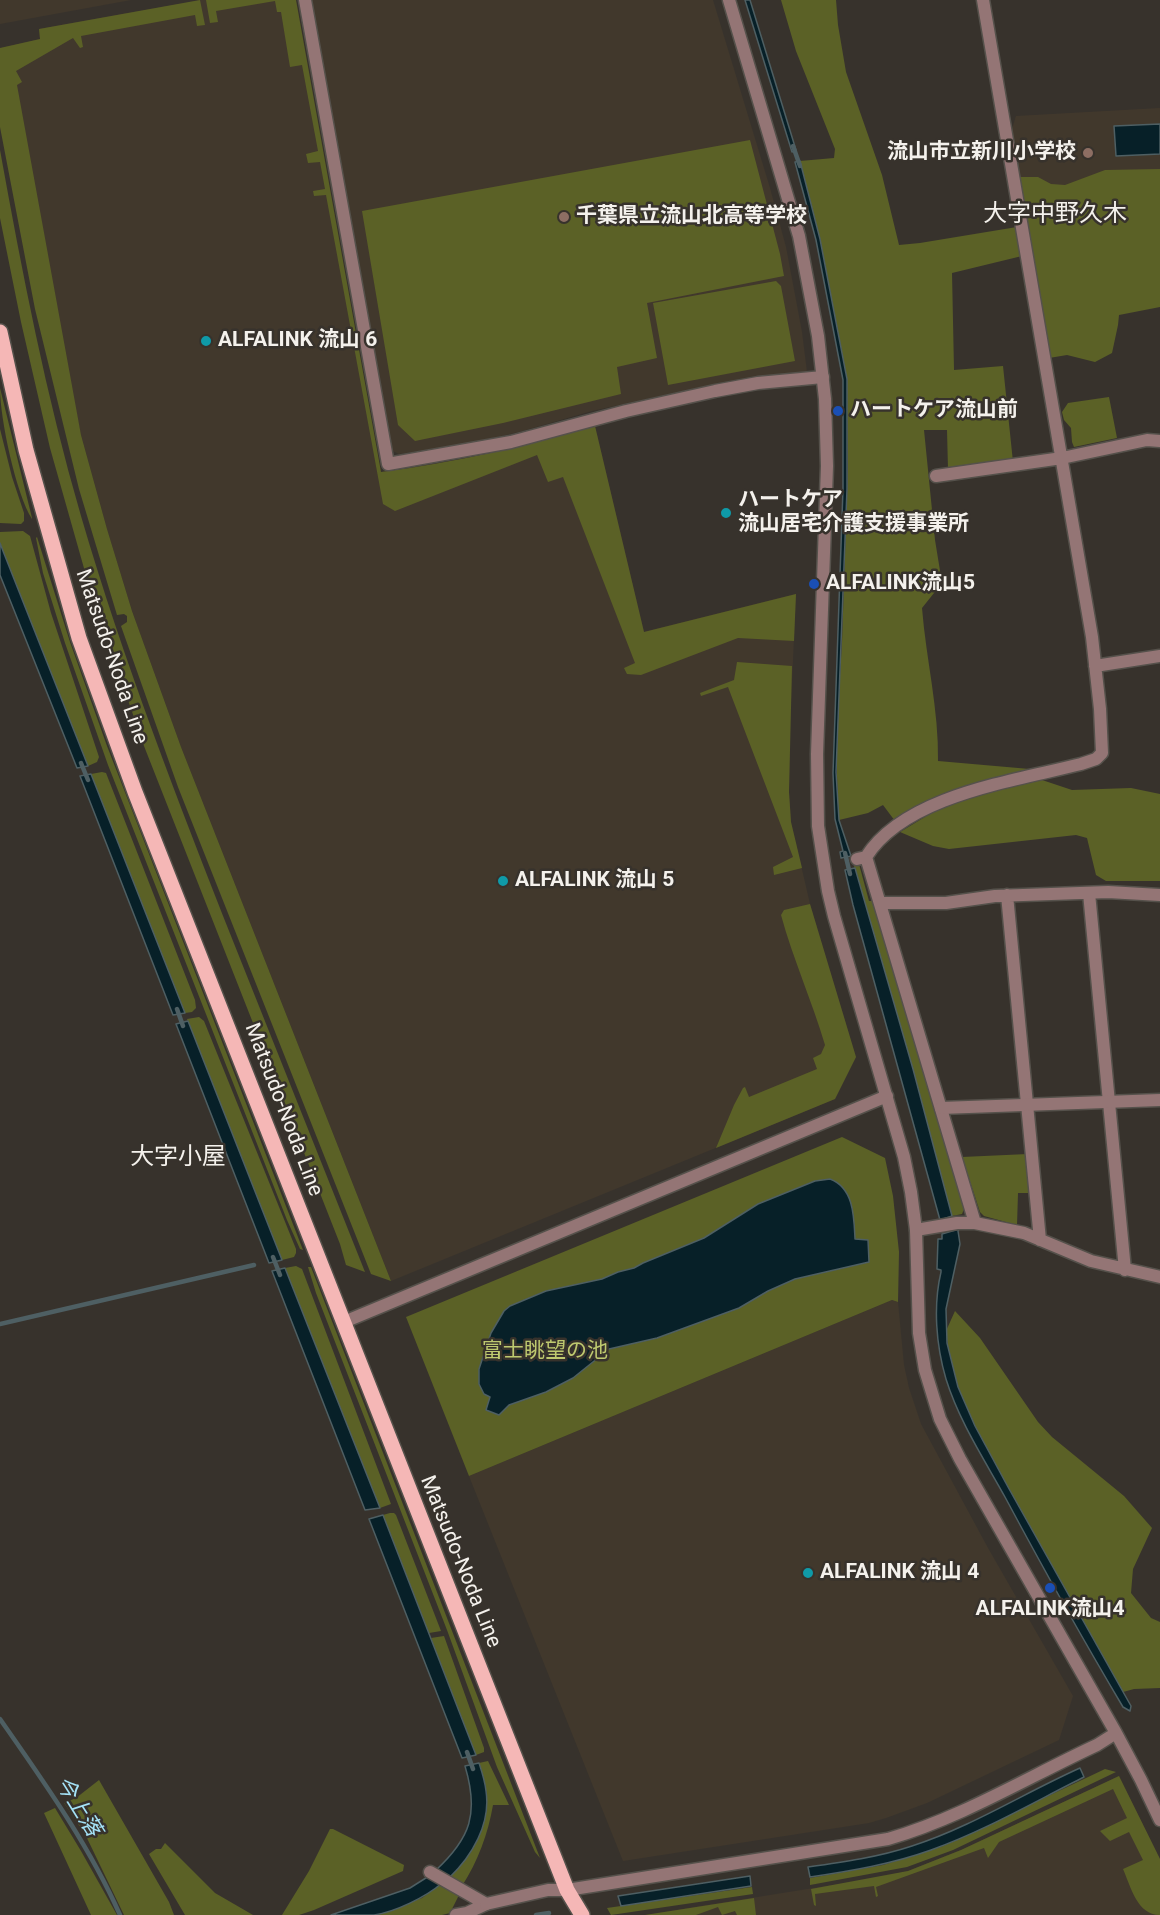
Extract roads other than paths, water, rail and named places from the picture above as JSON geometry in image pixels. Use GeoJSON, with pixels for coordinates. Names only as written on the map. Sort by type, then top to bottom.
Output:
{"type":"FeatureCollection","features":[{"type":"Feature","properties":{"kind":"main road","name":"Matsudo-Noda Line"},"geometry":{"type":"LineString","coordinates":[[0,332],[26,450],[79,638],[171,885],[567,1890],[582,1915]]}},
{"type":"Feature","properties":{"kind":"main road","name":"Matsudo-Noda Line"},"geometry":{"type":"LineString","coordinates":[[567,1890],[569,1915]]}},
{"type":"Feature","properties":{"kind":"street"},"geometry":{"type":"LineString","coordinates":[[304,0],[388,464],[511,442],[626,411],[715,391],[758,383],[823,377]]}},
{"type":"Feature","properties":{"kind":"street"},"geometry":{"type":"LineString","coordinates":[[729,0],[799,236],[813,305],[823,377],[827,466],[816,799],[819,833],[823,867],[834,916],[904,1157],[916,1230],[918,1314],[927,1378],[940,1419],[960,1459],[1116,1734],[1160,1820]]}},
{"type":"Feature","properties":{"kind":"street"},"geometry":{"type":"LineString","coordinates":[[975,1222],[880,903],[862,858],[896,826],[928,807],[956,796],[1096,759],[1102,753],[1095,666],[1062,458],[983,0]]}},
{"type":"Feature","properties":{"kind":"street"},"geometry":{"type":"LineString","coordinates":[[936,476],[1062,458],[1147,440],[1160,441]]}},
{"type":"Feature","properties":{"kind":"street"},"geometry":{"type":"LineString","coordinates":[[1095,666],[1160,656]]}},
{"type":"Feature","properties":{"kind":"street"},"geometry":{"type":"LineString","coordinates":[[880,903],[946,903],[1007,895],[1089,893],[1160,895]]}},
{"type":"Feature","properties":{"kind":"street"},"geometry":{"type":"LineString","coordinates":[[1089,893],[1125,1270]]}},
{"type":"Feature","properties":{"kind":"street"},"geometry":{"type":"LineString","coordinates":[[1007,895],[1040,1240]]}},
{"type":"Feature","properties":{"kind":"street"},"geometry":{"type":"LineString","coordinates":[[344,1322],[887,1096]]}},
{"type":"Feature","properties":{"kind":"street"},"geometry":{"type":"LineString","coordinates":[[941,1108],[1160,1100]]}},
{"type":"Feature","properties":{"kind":"street"},"geometry":{"type":"LineString","coordinates":[[916,1230],[975,1222],[1024,1233],[1091,1261],[1160,1277]]}},
{"type":"Feature","properties":{"kind":"street"},"geometry":{"type":"LineString","coordinates":[[456,1915],[467,1913],[486,1904],[548,1890],[567,1890],[861,1844],[905,1834],[940,1821],[1116,1734]]}},
{"type":"Feature","properties":{"kind":"street"},"geometry":{"type":"LineString","coordinates":[[430,1872],[486,1904]]}},
{"type":"Feature","properties":{"kind":"water"},"geometry":{"type":"Polygon","coordinates":[[[745,0],[750,0],[796,150],[792,152],[745,0]]]}},
{"type":"Feature","properties":{"kind":"water"},"geometry":{"type":"Polygon","coordinates":[[[1160,124],[1160,154],[1116,156],[1114,126],[1160,124]]]}},
{"type":"Feature","properties":{"kind":"water"},"geometry":{"type":"Polygon","coordinates":[[[800,161],[820,239],[847,379],[847,489],[836,772],[839,820],[851,856],[841,858],[840,852],[843,851],[835,819],[833,773],[843,489],[843,380],[816,240],[795,162],[800,161]]]}},
{"type":"Feature","properties":{"kind":"water"},"geometry":{"type":"Polygon","coordinates":[[[0,543],[88,766],[77,768],[0,575],[0,543]]]}},
{"type":"Feature","properties":{"kind":"water"},"geometry":{"type":"Polygon","coordinates":[[[91,774],[185,1013],[173,1015],[80,776],[91,774]]]}},
{"type":"Feature","properties":{"kind":"water"},"geometry":{"type":"Polygon","coordinates":[[[855,868],[913,1069],[952,1216],[940,1220],[853,905],[845,870],[855,868]]]}},
{"type":"Feature","properties":{"kind":"water"},"geometry":{"type":"Polygon","coordinates":[[[188,1021],[282,1260],[269,1263],[176,1024],[188,1021]]]}},
{"type":"Feature","properties":{"kind":"water"},"geometry":{"type":"Polygon","coordinates":[[[830,1179],[838,1183],[848,1196],[853,1213],[855,1239],[868,1240],[869,1262],[795,1279],[739,1308],[657,1338],[609,1349],[573,1378],[546,1392],[509,1405],[499,1415],[486,1410],[490,1397],[484,1394],[479,1384],[479,1369],[491,1333],[504,1311],[510,1306],[546,1291],[602,1279],[634,1268],[704,1238],[758,1204],[815,1181],[830,1179]]]}},
{"type":"Feature","properties":{"kind":"water"},"geometry":{"type":"Polygon","coordinates":[[[959,1229],[960,1244],[946,1309],[947,1343],[958,1387],[975,1426],[1131,1706],[1130,1711],[1123,1707],[1063,1603],[972,1440],[951,1395],[938,1339],[936,1312],[941,1270],[937,1269],[938,1239],[942,1239],[942,1234],[959,1229]]]}},
{"type":"Feature","properties":{"kind":"water"},"geometry":{"type":"Polygon","coordinates":[[[285,1268],[380,1508],[365,1510],[272,1271],[285,1268]]]}},
{"type":"Feature","properties":{"kind":"water"},"geometry":{"type":"Polygon","coordinates":[[[383,1515],[476,1755],[462,1758],[369,1519],[383,1515]]]}},
{"type":"Feature","properties":{"kind":"water"},"geometry":{"type":"Polygon","coordinates":[[[479,1763],[487,1803],[483,1827],[472,1850],[449,1878],[435,1871],[457,1847],[469,1824],[471,1798],[465,1766],[479,1763]]]}},
{"type":"Feature","properties":{"kind":"water"},"geometry":{"type":"Polygon","coordinates":[[[1080,1768],[1084,1777],[990,1825],[951,1842],[886,1863],[810,1877],[808,1867],[874,1856],[934,1838],[976,1820],[1080,1768]]]}},
{"type":"Feature","properties":{"kind":"water"},"geometry":{"type":"Polygon","coordinates":[[[429,1876],[442,1883],[401,1907],[374,1915],[331,1915],[410,1888],[429,1876]]]}},
{"type":"Feature","properties":{"kind":"water"},"geometry":{"type":"Polygon","coordinates":[[[750,1876],[751,1886],[621,1906],[618,1896],[750,1876]]]}},
{"type":"Feature","properties":{"kind":"waterway"},"geometry":{"type":"LineString","coordinates":[[793,146],[800,166]]}},
{"type":"Feature","properties":{"kind":"waterway"},"geometry":{"type":"LineString","coordinates":[[81,763],[88,780]]}},
{"type":"Feature","properties":{"kind":"waterway"},"geometry":{"type":"LineString","coordinates":[[845,853],[850,874]]}},
{"type":"Feature","properties":{"kind":"waterway"},"geometry":{"type":"LineString","coordinates":[[177,1009],[183,1026]]}},
{"type":"Feature","properties":{"kind":"waterway"},"geometry":{"type":"LineString","coordinates":[[273,1257],[280,1275]]}},
{"type":"Feature","properties":{"kind":"waterway"},"geometry":{"type":"LineString","coordinates":[[0,1324],[254,1265]]}},
{"type":"Feature","properties":{"kind":"waterway","name":"今上落"},"geometry":{"type":"LineString","coordinates":[[0,1719],[80,1839],[120,1915]]}},
{"type":"Feature","properties":{"kind":"waterway"},"geometry":{"type":"LineString","coordinates":[[467,1752],[473,1769]]}},
{"type":"Feature","properties":{"kind":"waterway"},"geometry":{"type":"LineString","coordinates":[[536,1915],[549,1913]]}},
{"type":"Feature","properties":{"kind":"place","name":"流山市立新川小学校"},"geometry":{"type":"Point","coordinates":[1088,153]}},
{"type":"Feature","properties":{"kind":"place","name":"千葉県立流山北高等学校"},"geometry":{"type":"Point","coordinates":[564,217]}},
{"type":"Feature","properties":{"kind":"place","name":"ALFALINK 流山 6"},"geometry":{"type":"Point","coordinates":[206,341]}},
{"type":"Feature","properties":{"kind":"place","name":"ハートケア流山前"},"geometry":{"type":"Point","coordinates":[838,411]}},
{"type":"Feature","properties":{"kind":"place","name":"ハートケア 流山居宅介護支援事業所"},"geometry":{"type":"Point","coordinates":[726,513]}},
{"type":"Feature","properties":{"kind":"place","name":"ALFALINK流山5"},"geometry":{"type":"Point","coordinates":[814,584]}},
{"type":"Feature","properties":{"kind":"place","name":"ALFALINK 流山 5"},"geometry":{"type":"Point","coordinates":[503,881]}},
{"type":"Feature","properties":{"kind":"place","name":"ALFALINK 流山 4"},"geometry":{"type":"Point","coordinates":[808,1573]}},
{"type":"Feature","properties":{"kind":"place","name":"ALFALINK流山4"},"geometry":{"type":"Point","coordinates":[1050,1588]}},
{"type":"Feature","properties":{"kind":"district","name":"大字中野久木"},"geometry":{"type":"Point","coordinates":[1055,215]}},
{"type":"Feature","properties":{"kind":"district","name":"大字小屋"},"geometry":{"type":"Point","coordinates":[178,1158]}},
{"type":"Feature","properties":{"kind":"park label","name":"富士眺望の池"},"geometry":{"type":"Point","coordinates":[545,1352]}}]}
